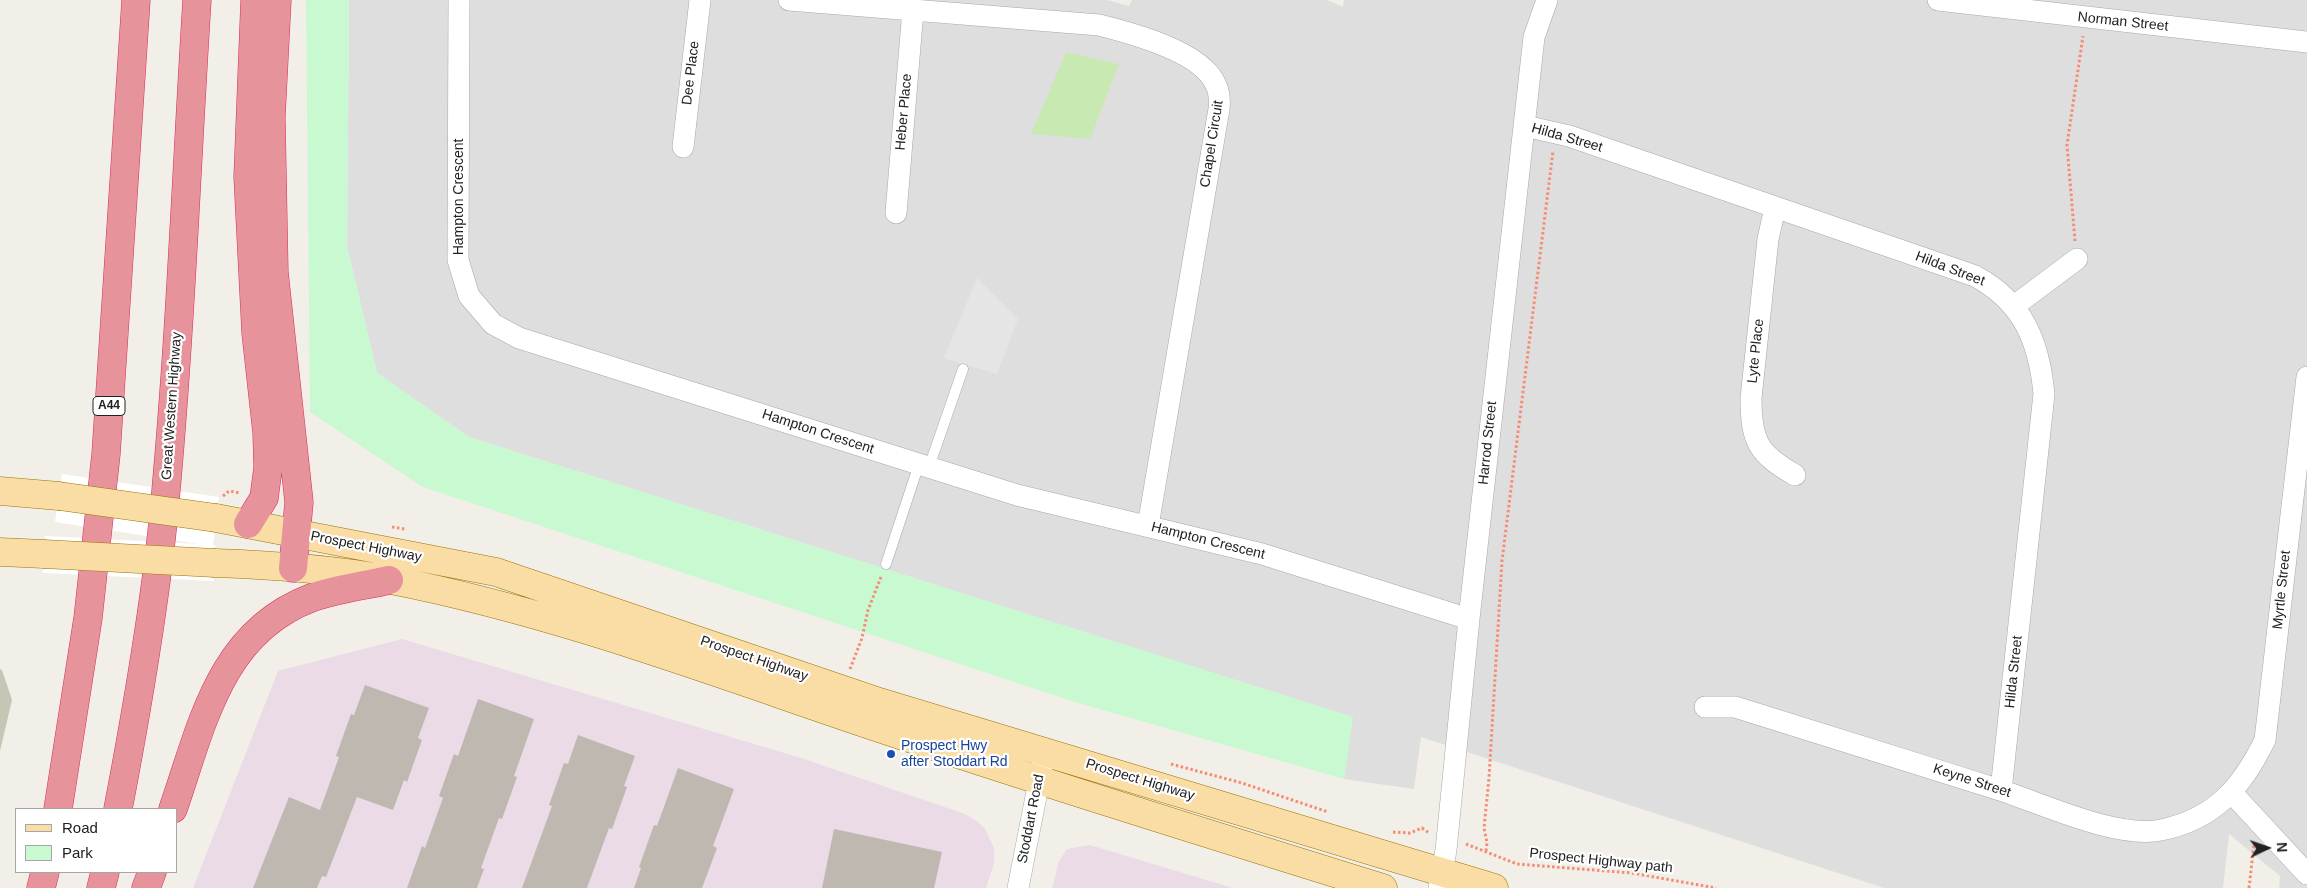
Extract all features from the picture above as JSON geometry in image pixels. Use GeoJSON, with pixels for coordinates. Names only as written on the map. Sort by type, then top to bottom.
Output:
{"type":"FeatureCollection","features":[{"type":"Feature","properties":{"kind":"highway","name":"A44"},"geometry":{"type":"LineString","coordinates":[[58,808],[88,618],[106,454],[136,0]]}},
{"type":"Feature","properties":{"kind":"highway","name":"Great Western Highway"},"geometry":{"type":"LineString","coordinates":[[118,808],[133,732],[163,524],[181,287],[197,0]]}},
{"type":"Feature","properties":{"kind":"highway"},"geometry":{"type":"LineString","coordinates":[[248,524],[264,498],[268,468],[267,433],[256,332],[248,177],[255,0]]}},
{"type":"Feature","properties":{"kind":"highway"},"geometry":{"type":"LineString","coordinates":[[277,0],[271,117],[274,272],[299,502],[293,568]]}},
{"type":"Feature","properties":{"kind":"highway"},"geometry":{"type":"LineString","coordinates":[[173,808],[216,688],[229,663],[244,644],[273,618],[303,602],[334,591],[389,580]]}},
{"type":"Feature","properties":{"kind":"highway"},"geometry":{"type":"LineString","coordinates":[[41,888],[45,873]]}},
{"type":"Feature","properties":{"kind":"highway"},"geometry":{"type":"LineString","coordinates":[[101,888],[105,873]]}},
{"type":"Feature","properties":{"kind":"highway"},"geometry":{"type":"LineString","coordinates":[[146,888],[152,873]]}},
{"type":"Feature","properties":{"kind":"main road","name":"Prospect Highway"},"geometry":{"type":"LineString","coordinates":[[0,491],[59,496],[216,518],[496,572],[879,702],[1045,751],[1440,880],[1494,888]]}},
{"type":"Feature","properties":{"kind":"main road","name":"Prospect Highway"},"geometry":{"type":"LineString","coordinates":[[0,552],[267,565],[389,580],[495,604],[638,647],[1038,782],[1383,888]]}},
{"type":"Feature","properties":{"kind":"street","name":"Hampton Crescent"},"geometry":{"type":"LineString","coordinates":[[459,0],[458,260],[469,296],[493,324],[519,338],[1017,495],[1262,554],[1469,620]]}},
{"type":"Feature","properties":{"kind":"street","name":"Dee Place"},"geometry":{"type":"LineString","coordinates":[[683,147],[700,0]]}},
{"type":"Feature","properties":{"kind":"street","name":"Chapel Circuit"},"geometry":{"type":"LineString","coordinates":[[789,0],[1099,25],[1127,32],[1186,57],[1208,72],[1215,82],[1220,95],[1219,109],[1148,526]]}},
{"type":"Feature","properties":{"kind":"street","name":"Harrod Street"},"geometry":{"type":"LineString","coordinates":[[1440,880],[1534,37],[1546,0]]}},
{"type":"Feature","properties":{"kind":"street","name":"Norman Street"},"geometry":{"type":"LineString","coordinates":[[1938,0],[2087,9],[2307,42]]}},
{"type":"Feature","properties":{"kind":"street","name":"Heber Place"},"geometry":{"type":"LineString","coordinates":[[896,213],[913,10]]}},
{"type":"Feature","properties":{"kind":"street","name":"Hilda Street"},"geometry":{"type":"LineString","coordinates":[[1524,126],[1555,133],[1974,276],[1992,285],[2014,306],[2032,336],[2041,364],[2044,394],[2001,790]]}},
{"type":"Feature","properties":{"kind":"street","name":"Lyte Place"},"geometry":{"type":"LineString","coordinates":[[1775,208],[1768,239],[1751,398],[1751,422],[1758,446],[1774,463],[1795,475]]}},
{"type":"Feature","properties":{"kind":"street"},"geometry":{"type":"LineString","coordinates":[[2014,306],[2077,259]]}},
{"type":"Feature","properties":{"kind":"street","name":"Myrtle Street"},"geometry":{"type":"LineString","coordinates":[[2232,793],[2251,769],[2265,740],[2304,422],[2307,377]]}},
{"type":"Feature","properties":{"kind":"street","name":"Keyne Street"},"geometry":{"type":"LineString","coordinates":[[1705,707],[1736,708],[2001,790],[2097,823],[2136,830],[2160,830],[2196,820],[2232,793]]}},
{"type":"Feature","properties":{"kind":"street","name":"Stoddart Road"},"geometry":{"type":"LineString","coordinates":[[1018,888],[1045,751]]}},
{"type":"Feature","properties":{"kind":"street"},"geometry":{"type":"LineString","coordinates":[[2232,793],[2307,874]]}},
{"type":"Feature","properties":{"kind":"lane"},"geometry":{"type":"LineString","coordinates":[[886,564],[963,369]]}},
{"type":"Feature","properties":{"kind":"path"},"geometry":{"type":"LineString","coordinates":[[2077,259],[2067,145],[2087,9]]}},
{"type":"Feature","properties":{"kind":"path","name":"Prospect Highway path"},"geometry":{"type":"LineString","coordinates":[[1555,133],[1502,561],[1489,778],[1484,828],[1487,843],[1486,851],[1517,864],[1632,873],[1716,888]]}},
{"type":"Feature","properties":{"kind":"path"},"geometry":{"type":"LineString","coordinates":[[850,670],[862,638],[868,610],[886,564]]}},
{"type":"Feature","properties":{"kind":"path"},"geometry":{"type":"LineString","coordinates":[[2249,888],[2257,822]]}},
{"type":"Feature","properties":{"kind":"shaded area"},"geometry":{"type":"Polygon","coordinates":[[[349,0],[1107,0],[1129,6],[1132,0],[1327,0],[1343,7],[1344,0],[2307,0],[2307,888],[2279,888],[2280,876],[2229,834],[2223,888],[1884,888],[1421,737],[1414,789],[1344,779],[1352,717],[469,437],[377,373],[347,246],[349,0]]]}},
{"type":"Feature","properties":{"kind":"shaded area"},"geometry":{"type":"Polygon","coordinates":[[[977,278],[1018,319],[997,374],[944,358],[977,278]]]}},
{"type":"Feature","properties":{"kind":"shaded area"},"geometry":{"type":"Polygon","coordinates":[[[402,639],[801,758],[965,814],[977,821],[985,829],[994,848],[994,863],[986,888],[193,888],[278,671],[402,639]]]}},
{"type":"Feature","properties":{"kind":"shaded area"},"geometry":{"type":"Polygon","coordinates":[[[0,669],[2,670],[12,700],[0,751],[0,669]]]}},
{"type":"Feature","properties":{"kind":"shaded area"},"geometry":{"type":"Polygon","coordinates":[[[1090,845],[1233,888],[1052,888],[1059,861],[1067,849],[1090,845]]]}},
{"type":"Feature","properties":{"kind":"green space"},"geometry":{"type":"Polygon","coordinates":[[[306,0],[349,0],[347,246],[377,373],[469,437],[1353,717],[1344,779],[1075,702],[423,487],[310,412],[306,0]]]}},
{"type":"Feature","properties":{"kind":"green space"},"geometry":{"type":"Polygon","coordinates":[[[1066,52],[1119,64],[1090,139],[1031,134],[1066,52]]]}},
{"type":"Feature","properties":{"kind":"pier"},"geometry":{"type":"Polygon","coordinates":[[[62,474],[219,497],[213,545],[215,545],[214,581],[43,573],[45,536],[199,544],[55,522],[62,474]]]}},
{"type":"Feature","properties":{"kind":"building"},"geometry":{"type":"Polygon","coordinates":[[[365,685],[429,708],[418,738],[422,740],[407,782],[404,780],[393,810],[357,797],[326,877],[322,876],[317,888],[253,888],[289,797],[320,810],[339,757],[336,756],[351,714],[354,715],[365,685]]]}},
{"type":"Feature","properties":{"kind":"building"},"geometry":{"type":"Polygon","coordinates":[[[478,699],[534,719],[514,776],[517,777],[502,819],[499,818],[481,868],[484,869],[477,888],[407,888],[422,846],[425,848],[443,798],[439,796],[454,754],[458,756],[478,699]]]}},
{"type":"Feature","properties":{"kind":"building"},"geometry":{"type":"Polygon","coordinates":[[[578,735],[635,756],[624,786],[627,787],[612,829],[609,828],[587,888],[522,888],[552,806],[549,805],[564,763],[568,764],[578,735]]]}},
{"type":"Feature","properties":{"kind":"building"},"geometry":{"type":"Polygon","coordinates":[[[678,768],[734,789],[713,846],[717,848],[702,888],[634,888],[641,868],[639,867],[654,825],[657,826],[678,768]]]}},
{"type":"Feature","properties":{"kind":"building"},"geometry":{"type":"Polygon","coordinates":[[[834,829],[942,852],[934,888],[822,888],[834,829]]]}},
{"type":"Feature","properties":{"kind":"place","name":"Prospect Hwy after Stoddart Rd"},"geometry":{"type":"Point","coordinates":[891,754]}}]}
